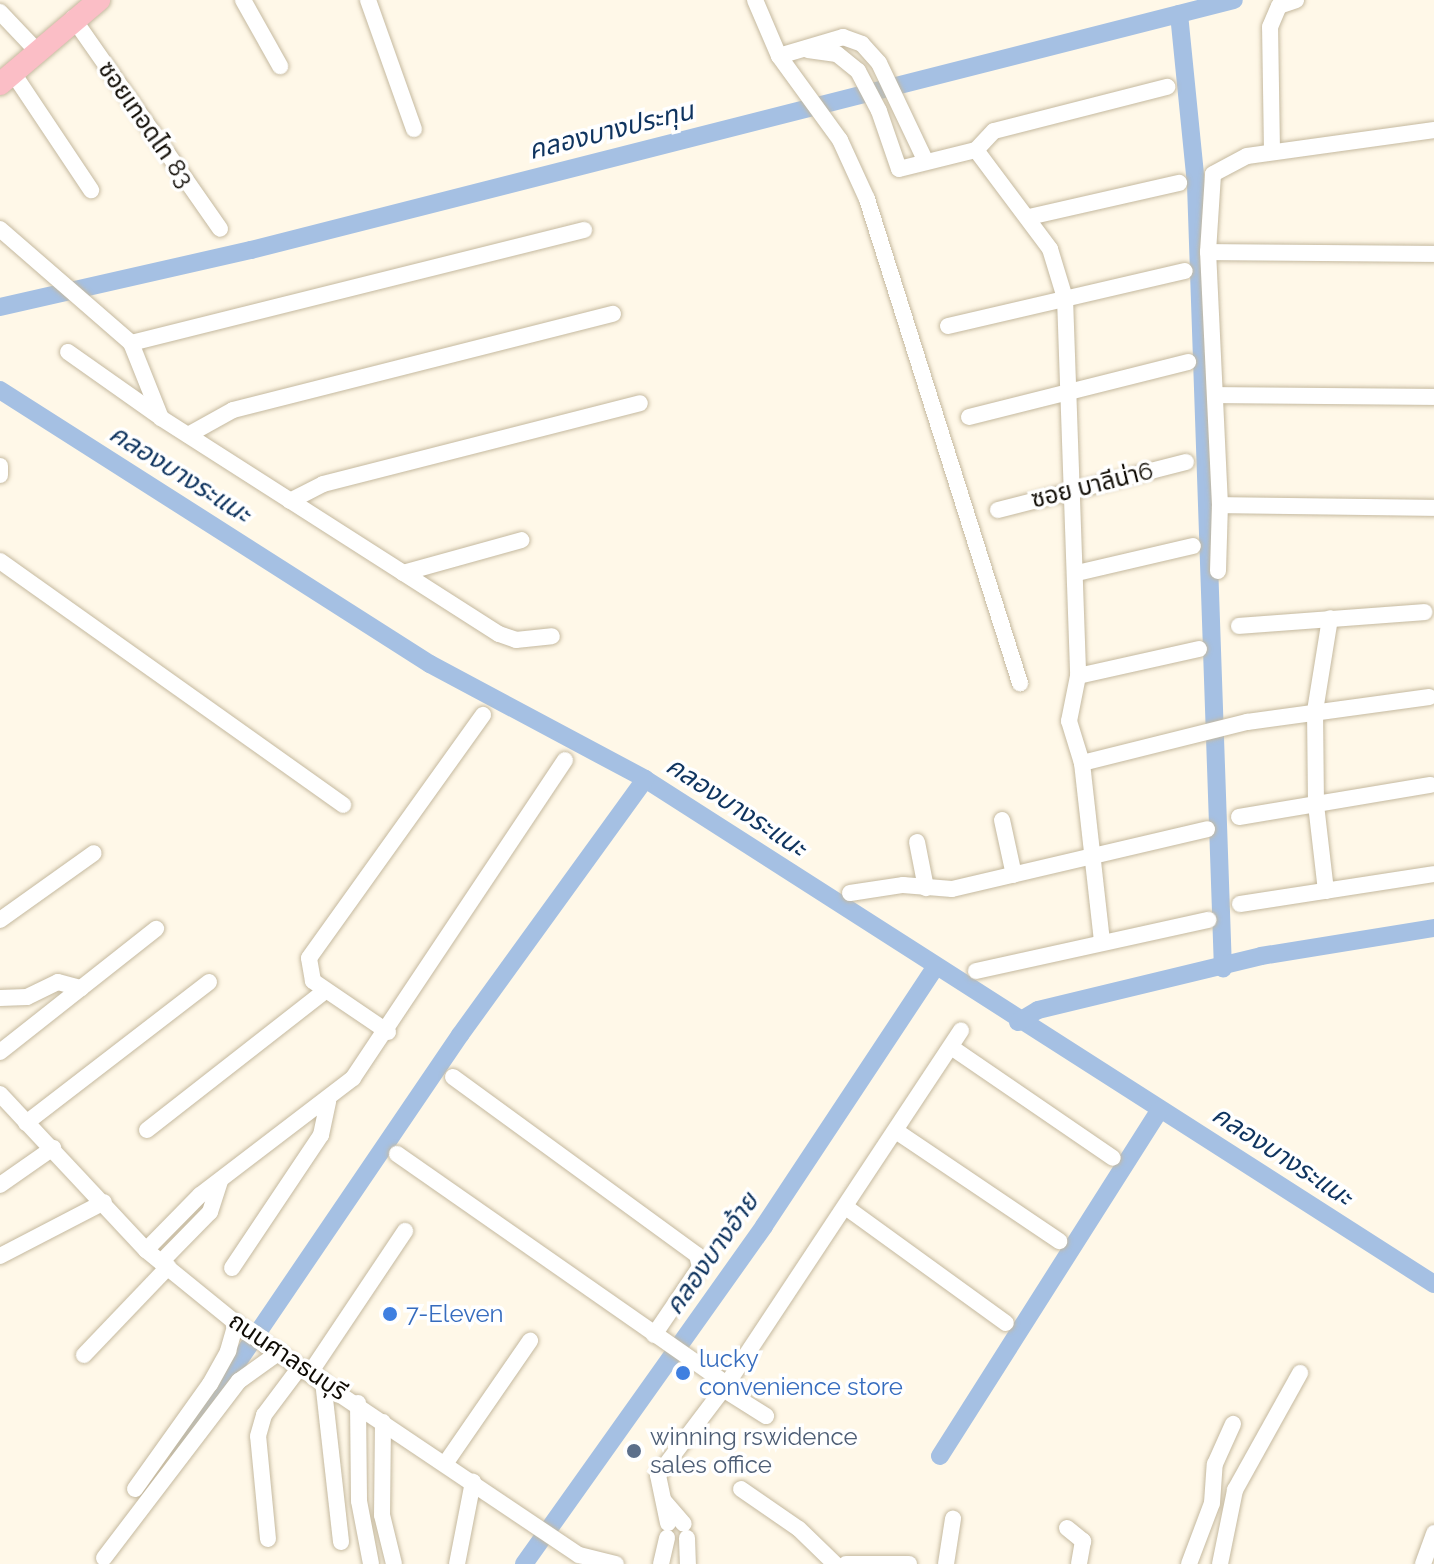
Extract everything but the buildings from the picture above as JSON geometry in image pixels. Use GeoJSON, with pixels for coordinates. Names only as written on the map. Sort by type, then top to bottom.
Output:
{"type":"FeatureCollection","features":[{"type":"Feature","properties":{"kind":"main road"},"geometry":{"type":"LineString","coordinates":[[7,79],[73,18],[99,0]]}},
{"type":"Feature","properties":{"kind":"street"},"geometry":{"type":"LineString","coordinates":[[243,0],[280,66]]}},
{"type":"Feature","properties":{"kind":"street"},"geometry":{"type":"LineString","coordinates":[[368,0],[414,129]]}},
{"type":"Feature","properties":{"kind":"street"},"geometry":{"type":"LineString","coordinates":[[755,0],[779,56],[840,140],[867,199],[1020,683]]}},
{"type":"Feature","properties":{"kind":"street"},"geometry":{"type":"LineString","coordinates":[[1272,151],[1270,27],[1279,6],[1296,0]]}},
{"type":"Feature","properties":{"kind":"street"},"geometry":{"type":"LineString","coordinates":[[0,12],[38,52]]}},
{"type":"Feature","properties":{"kind":"street","name":"ซอยเทอดไท 83"},"geometry":{"type":"LineString","coordinates":[[73,18],[220,229]]}},
{"type":"Feature","properties":{"kind":"street"},"geometry":{"type":"LineString","coordinates":[[779,56],[843,37],[862,44],[879,63],[900,106],[907,129],[925,160]]}},
{"type":"Feature","properties":{"kind":"street"},"geometry":{"type":"LineString","coordinates":[[798,48],[837,54],[858,71],[879,111],[899,169],[925,160],[976,150],[994,131],[1167,87]]}},
{"type":"Feature","properties":{"kind":"street"},"geometry":{"type":"LineString","coordinates":[[7,79],[91,190]]}},
{"type":"Feature","properties":{"kind":"street"},"geometry":{"type":"LineString","coordinates":[[887,135],[907,129]]}},
{"type":"Feature","properties":{"kind":"street"},"geometry":{"type":"LineString","coordinates":[[1218,571],[1220,505],[1208,252],[1213,174],[1226,163],[1272,151],[1434,130]]}},
{"type":"Feature","properties":{"kind":"street"},"geometry":{"type":"LineString","coordinates":[[976,150],[1050,249],[1065,298],[1077,573],[1078,676],[1069,721],[1082,763],[1102,942]]}},
{"type":"Feature","properties":{"kind":"street"},"geometry":{"type":"LineString","coordinates":[[1029,217],[1179,183]]}},
{"type":"Feature","properties":{"kind":"street"},"geometry":{"type":"LineString","coordinates":[[0,229],[102,314],[131,343],[161,418]]}},
{"type":"Feature","properties":{"kind":"street"},"geometry":{"type":"LineString","coordinates":[[131,343],[584,230]]}},
{"type":"Feature","properties":{"kind":"street"},"geometry":{"type":"LineString","coordinates":[[1208,252],[1434,254]]}},
{"type":"Feature","properties":{"kind":"street"},"geometry":{"type":"LineString","coordinates":[[948,326],[1185,271]]}},
{"type":"Feature","properties":{"kind":"street"},"geometry":{"type":"LineString","coordinates":[[188,435],[233,410],[613,314]]}},
{"type":"Feature","properties":{"kind":"street"},"geometry":{"type":"LineString","coordinates":[[68,352],[161,418],[509,639],[552,636]]}},
{"type":"Feature","properties":{"kind":"street"},"geometry":{"type":"LineString","coordinates":[[969,417],[1070,389],[1188,362]]}},
{"type":"Feature","properties":{"kind":"street"},"geometry":{"type":"LineString","coordinates":[[1215,395],[1434,397]]}},
{"type":"Feature","properties":{"kind":"street"},"geometry":{"type":"LineString","coordinates":[[290,501],[334,481],[640,403]]}},
{"type":"Feature","properties":{"kind":"street","name":"ซอย บาลีน่า6"},"geometry":{"type":"LineString","coordinates":[[998,510],[1074,487],[1186,462]]}},
{"type":"Feature","properties":{"kind":"street"},"geometry":{"type":"LineString","coordinates":[[0,466],[0,475]]}},
{"type":"Feature","properties":{"kind":"street"},"geometry":{"type":"LineString","coordinates":[[1220,505],[1434,508]]}},
{"type":"Feature","properties":{"kind":"street"},"geometry":{"type":"LineString","coordinates":[[403,573],[522,540]]}},
{"type":"Feature","properties":{"kind":"street"},"geometry":{"type":"LineString","coordinates":[[1077,573],[1193,546]]}},
{"type":"Feature","properties":{"kind":"street"},"geometry":{"type":"LineString","coordinates":[[0,561],[343,805]]}},
{"type":"Feature","properties":{"kind":"street"},"geometry":{"type":"LineString","coordinates":[[1239,626],[1424,612]]}},
{"type":"Feature","properties":{"kind":"street"},"geometry":{"type":"LineString","coordinates":[[1326,891],[1316,803],[1315,711],[1330,618]]}},
{"type":"Feature","properties":{"kind":"street"},"geometry":{"type":"LineString","coordinates":[[1078,676],[1199,649]]}},
{"type":"Feature","properties":{"kind":"street"},"geometry":{"type":"LineString","coordinates":[[1082,763],[1247,722],[1429,697]]}},
{"type":"Feature","properties":{"kind":"street"},"geometry":{"type":"LineString","coordinates":[[388,1032],[325,991],[307,971],[309,958],[483,715]]}},
{"type":"Feature","properties":{"kind":"street"},"geometry":{"type":"LineString","coordinates":[[146,1250],[220,1181],[328,1101],[353,1078],[388,1032],[565,760]]}},
{"type":"Feature","properties":{"kind":"street"},"geometry":{"type":"LineString","coordinates":[[1239,817],[1430,785]]}},
{"type":"Feature","properties":{"kind":"street"},"geometry":{"type":"LineString","coordinates":[[1002,820],[1014,875]]}},
{"type":"Feature","properties":{"kind":"street"},"geometry":{"type":"LineString","coordinates":[[850,893],[891,885],[952,889],[1207,829]]}},
{"type":"Feature","properties":{"kind":"street"},"geometry":{"type":"LineString","coordinates":[[917,842],[926,888]]}},
{"type":"Feature","properties":{"kind":"street"},"geometry":{"type":"LineString","coordinates":[[0,920],[94,853]]}},
{"type":"Feature","properties":{"kind":"street"},"geometry":{"type":"LineString","coordinates":[[1240,904],[1434,874]]}},
{"type":"Feature","properties":{"kind":"street"},"geometry":{"type":"LineString","coordinates":[[976,971],[1208,920]]}},
{"type":"Feature","properties":{"kind":"street"},"geometry":{"type":"LineString","coordinates":[[0,1052],[156,929]]}},
{"type":"Feature","properties":{"kind":"street"},"geometry":{"type":"LineString","coordinates":[[0,998],[27,997],[58,982],[81,988]]}},
{"type":"Feature","properties":{"kind":"street"},"geometry":{"type":"LineString","coordinates":[[26,1123],[209,982]]}},
{"type":"Feature","properties":{"kind":"street"},"geometry":{"type":"LineString","coordinates":[[147,1130],[325,991]]}},
{"type":"Feature","properties":{"kind":"street"},"geometry":{"type":"LineString","coordinates":[[688,1564],[663,1500],[658,1475],[725,1386],[847,1208],[961,1031]]}},
{"type":"Feature","properties":{"kind":"street"},"geometry":{"type":"LineString","coordinates":[[951,1047],[1113,1158]]}},
{"type":"Feature","properties":{"kind":"street"},"geometry":{"type":"LineString","coordinates":[[453,1077],[697,1255],[700,1267],[654,1335]]}},
{"type":"Feature","properties":{"kind":"street","name":"ถนนศาลธนบุรี"},"geometry":{"type":"LineString","coordinates":[[0,1094],[146,1250],[242,1327],[548,1535],[597,1563],[616,1564]]}},
{"type":"Feature","properties":{"kind":"street"},"geometry":{"type":"LineString","coordinates":[[232,1268],[321,1135],[328,1101]]}},
{"type":"Feature","properties":{"kind":"street"},"geometry":{"type":"LineString","coordinates":[[896,1131],[1059,1241]]}},
{"type":"Feature","properties":{"kind":"street"},"geometry":{"type":"LineString","coordinates":[[0,1185],[53,1148]]}},
{"type":"Feature","properties":{"kind":"street"},"geometry":{"type":"LineString","coordinates":[[397,1154],[766,1416]]}},
{"type":"Feature","properties":{"kind":"street"},"geometry":{"type":"LineString","coordinates":[[84,1355],[210,1212],[220,1181]]}},
{"type":"Feature","properties":{"kind":"street"},"geometry":{"type":"LineString","coordinates":[[0,1256],[104,1202]]}},
{"type":"Feature","properties":{"kind":"street"},"geometry":{"type":"LineString","coordinates":[[847,1208],[1006,1323]]}},
{"type":"Feature","properties":{"kind":"street"},"geometry":{"type":"LineString","coordinates":[[268,1539],[258,1436],[264,1415],[311,1374],[405,1231]]}},
{"type":"Feature","properties":{"kind":"street"},"geometry":{"type":"LineString","coordinates":[[135,1489],[210,1384],[242,1327]]}},
{"type":"Feature","properties":{"kind":"street"},"geometry":{"type":"LineString","coordinates":[[445,1464],[530,1341]]}},
{"type":"Feature","properties":{"kind":"street"},"geometry":{"type":"LineString","coordinates":[[104,1558],[239,1381],[270,1348]]}},
{"type":"Feature","properties":{"kind":"street"},"geometry":{"type":"LineString","coordinates":[[1220,1564],[1235,1490],[1300,1373]]}},
{"type":"Feature","properties":{"kind":"street"},"geometry":{"type":"LineString","coordinates":[[311,1374],[341,1542]]}},
{"type":"Feature","properties":{"kind":"street"},"geometry":{"type":"LineString","coordinates":[[358,1403],[361,1516],[363,1538],[371,1564]]}},
{"type":"Feature","properties":{"kind":"street"},"geometry":{"type":"LineString","coordinates":[[383,1422],[382,1515],[394,1564]]}},
{"type":"Feature","properties":{"kind":"street"},"geometry":{"type":"LineString","coordinates":[[1189,1564],[1212,1503],[1215,1464],[1233,1424]]}},
{"type":"Feature","properties":{"kind":"street"},"geometry":{"type":"LineString","coordinates":[[457,1564],[473,1482]]}},
{"type":"Feature","properties":{"kind":"street"},"geometry":{"type":"LineString","coordinates":[[741,1489],[799,1529],[835,1564]]}},
{"type":"Feature","properties":{"kind":"street"},"geometry":{"type":"LineString","coordinates":[[361,1516],[382,1515]]}},
{"type":"Feature","properties":{"kind":"street"},"geometry":{"type":"LineString","coordinates":[[946,1564],[953,1519]]}},
{"type":"Feature","properties":{"kind":"street"},"geometry":{"type":"LineString","coordinates":[[1067,1528],[1083,1541],[1079,1564]]}},
{"type":"Feature","properties":{"kind":"street"},"geometry":{"type":"LineString","coordinates":[[661,1564],[676,1531]]}},
{"type":"Feature","properties":{"kind":"street"},"geometry":{"type":"LineString","coordinates":[[1423,1564],[1434,1533]]}},
{"type":"Feature","properties":{"kind":"street"},"geometry":{"type":"LineString","coordinates":[[846,1564],[909,1564]]}},
{"type":"Feature","properties":{"kind":"waterway","name":"คลองบางประทุน"},"geometry":{"type":"LineString","coordinates":[[0,307],[251,250],[1234,0]]}},
{"type":"Feature","properties":{"kind":"waterway"},"geometry":{"type":"LineString","coordinates":[[1179,14],[1196,185],[1223,969]]}},
{"type":"Feature","properties":{"kind":"waterway","name":"คลองบางระแนะ"},"geometry":{"type":"LineString","coordinates":[[0,390],[430,664],[645,779],[1434,1284]]}},
{"type":"Feature","properties":{"kind":"waterway"},"geometry":{"type":"LineString","coordinates":[[178,1450],[460,1035],[645,779]]}},
{"type":"Feature","properties":{"kind":"waterway"},"geometry":{"type":"LineString","coordinates":[[1018,1022],[1038,1010],[1261,956],[1434,928]]}},
{"type":"Feature","properties":{"kind":"waterway","name":"คลองบางอ้าย"},"geometry":{"type":"LineString","coordinates":[[524,1564],[764,1226],[935,968]]}},
{"type":"Feature","properties":{"kind":"waterway"},"geometry":{"type":"LineString","coordinates":[[940,1456],[1160,1110]]}},
{"type":"Feature","properties":{"kind":"place","name":"7-Eleven"},"geometry":{"type":"Point","coordinates":[390,1314]}},
{"type":"Feature","properties":{"kind":"place","name":"lucky convenience store"},"geometry":{"type":"Point","coordinates":[683,1373]}},
{"type":"Feature","properties":{"kind":"place","name":"winning rswidence sales office"},"geometry":{"type":"Point","coordinates":[634,1451]}}]}
